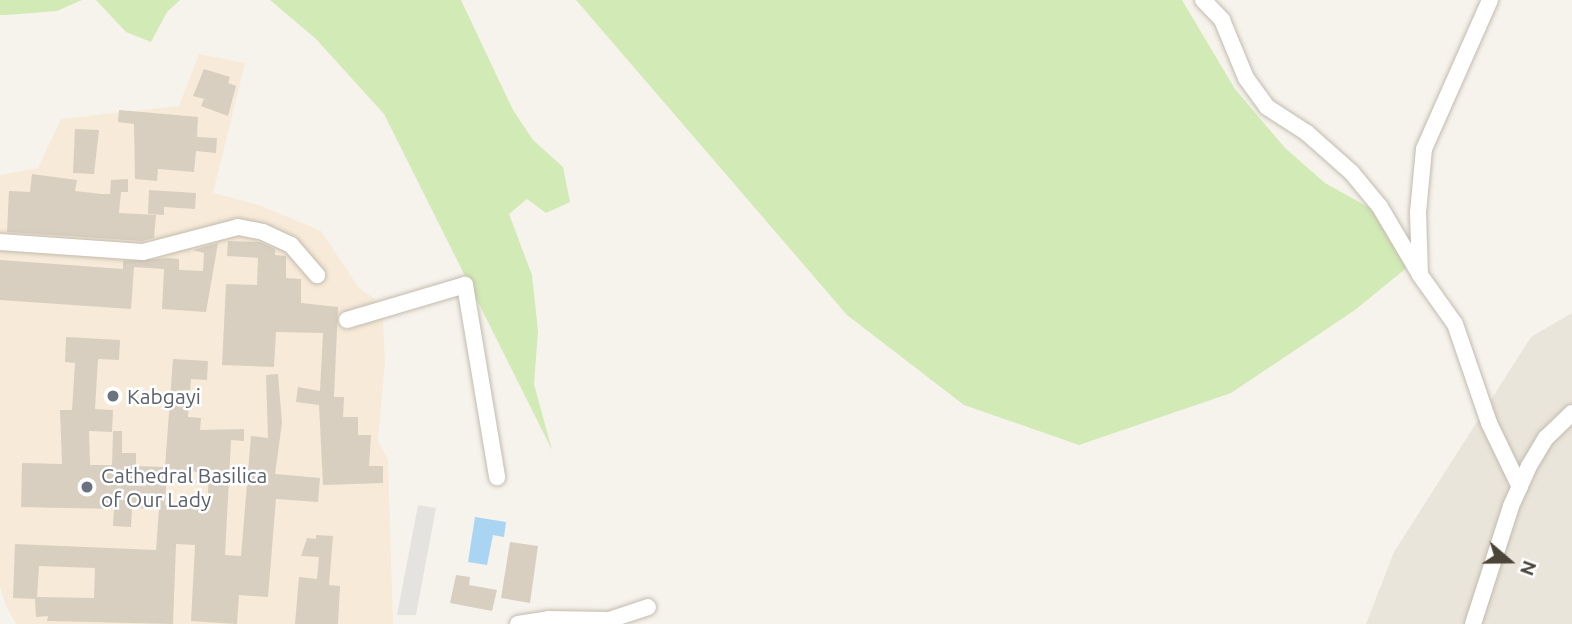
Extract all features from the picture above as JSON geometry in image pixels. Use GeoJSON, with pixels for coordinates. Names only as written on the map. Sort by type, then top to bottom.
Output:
{"type":"FeatureCollection","features":[{"type":"Feature","properties":{"kind":"street"},"geometry":{"type":"LineString","coordinates":[[1203,0],[1222,20],[1246,78],[1267,107],[1307,133],[1352,173],[1380,207],[1420,275],[1455,324],[1489,423],[1520,487]]}},
{"type":"Feature","properties":{"kind":"street"},"geometry":{"type":"LineString","coordinates":[[1420,275],[1418,212],[1424,149],[1490,0]]}},
{"type":"Feature","properties":{"kind":"street"},"geometry":{"type":"LineString","coordinates":[[0,242],[143,251],[238,227],[263,232],[291,245],[317,275]]}},
{"type":"Feature","properties":{"kind":"street"},"geometry":{"type":"LineString","coordinates":[[348,320],[465,285],[497,477]]}},
{"type":"Feature","properties":{"kind":"street"},"geometry":{"type":"LineString","coordinates":[[1473,624],[1520,487],[1541,444],[1572,413]]}},
{"type":"Feature","properties":{"kind":"street"},"geometry":{"type":"LineString","coordinates":[[518,624],[549,619],[609,620],[649,607]]}},
{"type":"Feature","properties":{"kind":"shaded area"},"geometry":{"type":"Polygon","coordinates":[[[199,54],[245,63],[213,193],[259,205],[321,231],[359,288],[382,304],[385,361],[378,441],[388,460],[393,624],[16,624],[6,606],[0,587],[0,175],[38,168],[61,119],[179,106],[199,54]]]}},
{"type":"Feature","properties":{"kind":"shaded area"},"geometry":{"type":"Polygon","coordinates":[[[1572,313],[1572,624],[1366,624],[1394,552],[1531,337],[1572,313]]]}},
{"type":"Feature","properties":{"kind":"shaded area"},"geometry":{"type":"Polygon","coordinates":[[[418,505],[436,508],[416,615],[397,615],[418,505]]]}},
{"type":"Feature","properties":{"kind":"green space"},"geometry":{"type":"Polygon","coordinates":[[[0,0],[82,0],[57,11],[0,15],[0,0]]]}},
{"type":"Feature","properties":{"kind":"green space"},"geometry":{"type":"Polygon","coordinates":[[[96,0],[180,0],[167,12],[151,42],[126,32],[96,0]]]}},
{"type":"Feature","properties":{"kind":"green space"},"geometry":{"type":"Polygon","coordinates":[[[270,0],[461,0],[513,110],[533,140],[563,167],[570,202],[546,213],[527,199],[509,214],[532,275],[538,331],[534,384],[552,450],[384,114],[316,39],[270,0]]]}},
{"type":"Feature","properties":{"kind":"green space"},"geometry":{"type":"Polygon","coordinates":[[[576,0],[1182,0],[1235,89],[1285,148],[1325,183],[1377,212],[1415,261],[1355,310],[1231,393],[1079,445],[964,405],[847,315],[576,0]]]}},
{"type":"Feature","properties":{"kind":"water"},"geometry":{"type":"Polygon","coordinates":[[[475,517],[506,522],[504,537],[493,535],[487,565],[468,562],[475,517]]]}},
{"type":"Feature","properties":{"kind":"building"},"geometry":{"type":"Polygon","coordinates":[[[204,69],[230,77],[228,83],[236,86],[228,116],[201,106],[204,99],[193,96],[204,69]]]}},
{"type":"Feature","properties":{"kind":"building"},"geometry":{"type":"Polygon","coordinates":[[[119,110],[198,117],[197,137],[217,138],[216,153],[196,151],[194,172],[158,169],[157,181],[135,179],[134,124],[118,122],[119,110]]]}},
{"type":"Feature","properties":{"kind":"building"},"geometry":{"type":"Polygon","coordinates":[[[75,129],[99,130],[94,174],[73,173],[75,129]]]}},
{"type":"Feature","properties":{"kind":"building"},"geometry":{"type":"Polygon","coordinates":[[[32,174],[77,180],[75,191],[102,194],[110,194],[111,180],[128,179],[128,192],[121,192],[119,213],[156,215],[154,238],[142,241],[7,232],[9,191],[30,192],[32,174]]]}},
{"type":"Feature","properties":{"kind":"building"},"geometry":{"type":"Polygon","coordinates":[[[149,190],[196,193],[195,209],[164,207],[164,215],[148,214],[149,190]]]}},
{"type":"Feature","properties":{"kind":"building"},"geometry":{"type":"Polygon","coordinates":[[[228,241],[260,242],[275,249],[275,255],[286,256],[286,278],[301,279],[301,303],[338,307],[334,397],[344,397],[343,417],[358,417],[358,435],[371,435],[369,466],[383,466],[383,483],[323,485],[319,405],[296,402],[298,387],[320,391],[323,333],[276,332],[274,367],[222,365],[226,284],[257,285],[258,258],[227,256],[228,241]]]}},
{"type":"Feature","properties":{"kind":"building"},"geometry":{"type":"Polygon","coordinates":[[[218,243],[206,312],[162,309],[164,269],[134,267],[131,309],[0,300],[0,260],[123,269],[123,261],[168,258],[179,259],[179,270],[203,271],[204,253],[193,250],[218,243]]]}},
{"type":"Feature","properties":{"kind":"building"},"geometry":{"type":"Polygon","coordinates":[[[66,337],[120,340],[119,360],[98,359],[95,409],[113,410],[112,432],[89,431],[90,465],[112,465],[113,431],[122,431],[122,453],[136,453],[136,466],[165,467],[173,359],[208,361],[207,380],[191,379],[188,417],[201,418],[200,430],[244,429],[244,441],[231,440],[225,555],[241,556],[251,436],[268,438],[266,375],[278,374],[282,423],[275,474],[320,478],[318,502],[276,499],[268,597],[239,595],[237,624],[191,621],[195,545],[176,544],[173,624],[47,621],[48,616],[36,617],[35,599],[13,598],[15,544],[156,550],[159,509],[132,508],[131,527],[113,526],[114,509],[21,507],[22,463],[62,464],[60,410],[72,410],[75,363],[65,362],[66,337]],[[167,469],[165,505],[207,507],[209,473],[167,469]],[[39,566],[37,597],[94,598],[95,568],[39,566]]]}},
{"type":"Feature","properties":{"kind":"building"},"geometry":{"type":"Polygon","coordinates":[[[316,535],[333,536],[329,585],[340,586],[338,624],[295,624],[299,577],[317,579],[319,557],[301,556],[307,538],[316,539],[316,535]]]}},
{"type":"Feature","properties":{"kind":"building"},"geometry":{"type":"Polygon","coordinates":[[[510,542],[538,546],[530,603],[501,598],[510,542]]]}},
{"type":"Feature","properties":{"kind":"building"},"geometry":{"type":"Polygon","coordinates":[[[456,575],[470,577],[469,585],[497,590],[492,611],[450,603],[456,575]]]}},
{"type":"Feature","properties":{"kind":"place","name":"Kabgayi"},"geometry":{"type":"Point","coordinates":[113,396]}},
{"type":"Feature","properties":{"kind":"place","name":"Cathedral Basilica of Our Lady"},"geometry":{"type":"Point","coordinates":[87,487]}}]}
